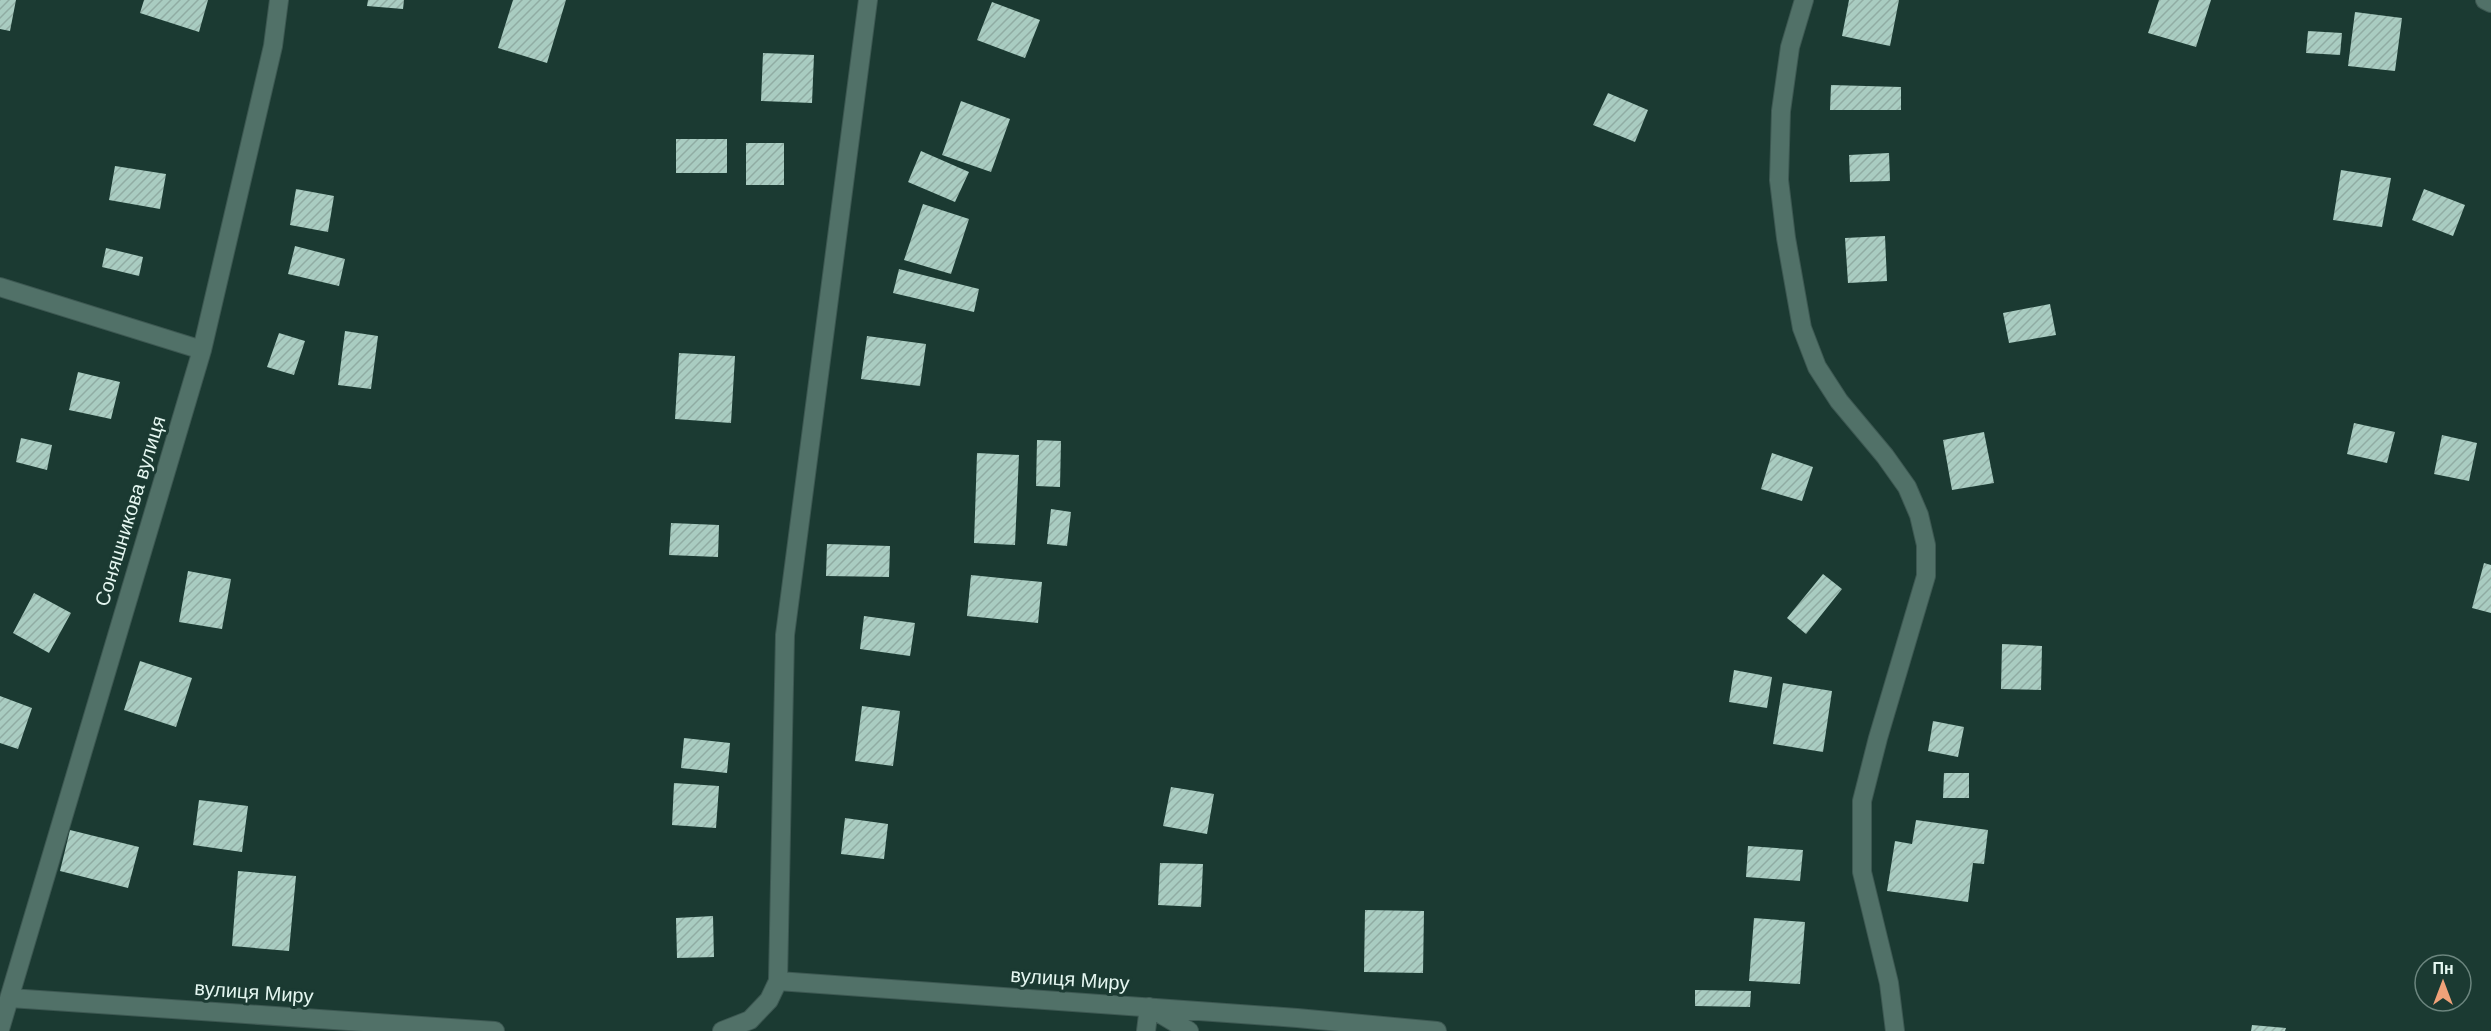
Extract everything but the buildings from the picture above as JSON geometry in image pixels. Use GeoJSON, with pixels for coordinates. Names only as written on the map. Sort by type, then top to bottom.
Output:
{"type":"FeatureCollection","features":[{"type":"Feature","properties":{"kind":"street","name":"Соняшникова вулиця"},"geometry":{"type":"LineString","coordinates":[[0,1029],[201,350],[273,46],[279,0]]}},
{"type":"Feature","properties":{"kind":"street"},"geometry":{"type":"LineString","coordinates":[[722,1031],[750,1020],[769,1000],[778,981],[785,635],[868,0]]}},
{"type":"Feature","properties":{"kind":"street"},"geometry":{"type":"LineString","coordinates":[[1804,0],[1788,57],[1781,111],[1779,180],[1786,238],[1802,328],[1817,368],[1907,487],[1919,515],[1926,545],[1926,576],[1878,738],[1862,801],[1862,872],[1889,983],[1895,1031]]}},
{"type":"Feature","properties":{"kind":"street"},"geometry":{"type":"LineString","coordinates":[[2485,0],[2491,3]]}},
{"type":"Feature","properties":{"kind":"street"},"geometry":{"type":"LineString","coordinates":[[0,287],[201,350]]}},
{"type":"Feature","properties":{"kind":"street","name":"вулиця Миру"},"geometry":{"type":"LineString","coordinates":[[778,981],[1149,1007],[1437,1031]]}},
{"type":"Feature","properties":{"kind":"street","name":"вулиця Миру"},"geometry":{"type":"LineString","coordinates":[[10,998],[495,1031]]}},
{"type":"Feature","properties":{"kind":"street"},"geometry":{"type":"LineString","coordinates":[[1146,1031],[1149,1007],[1189,1031]]}}]}
